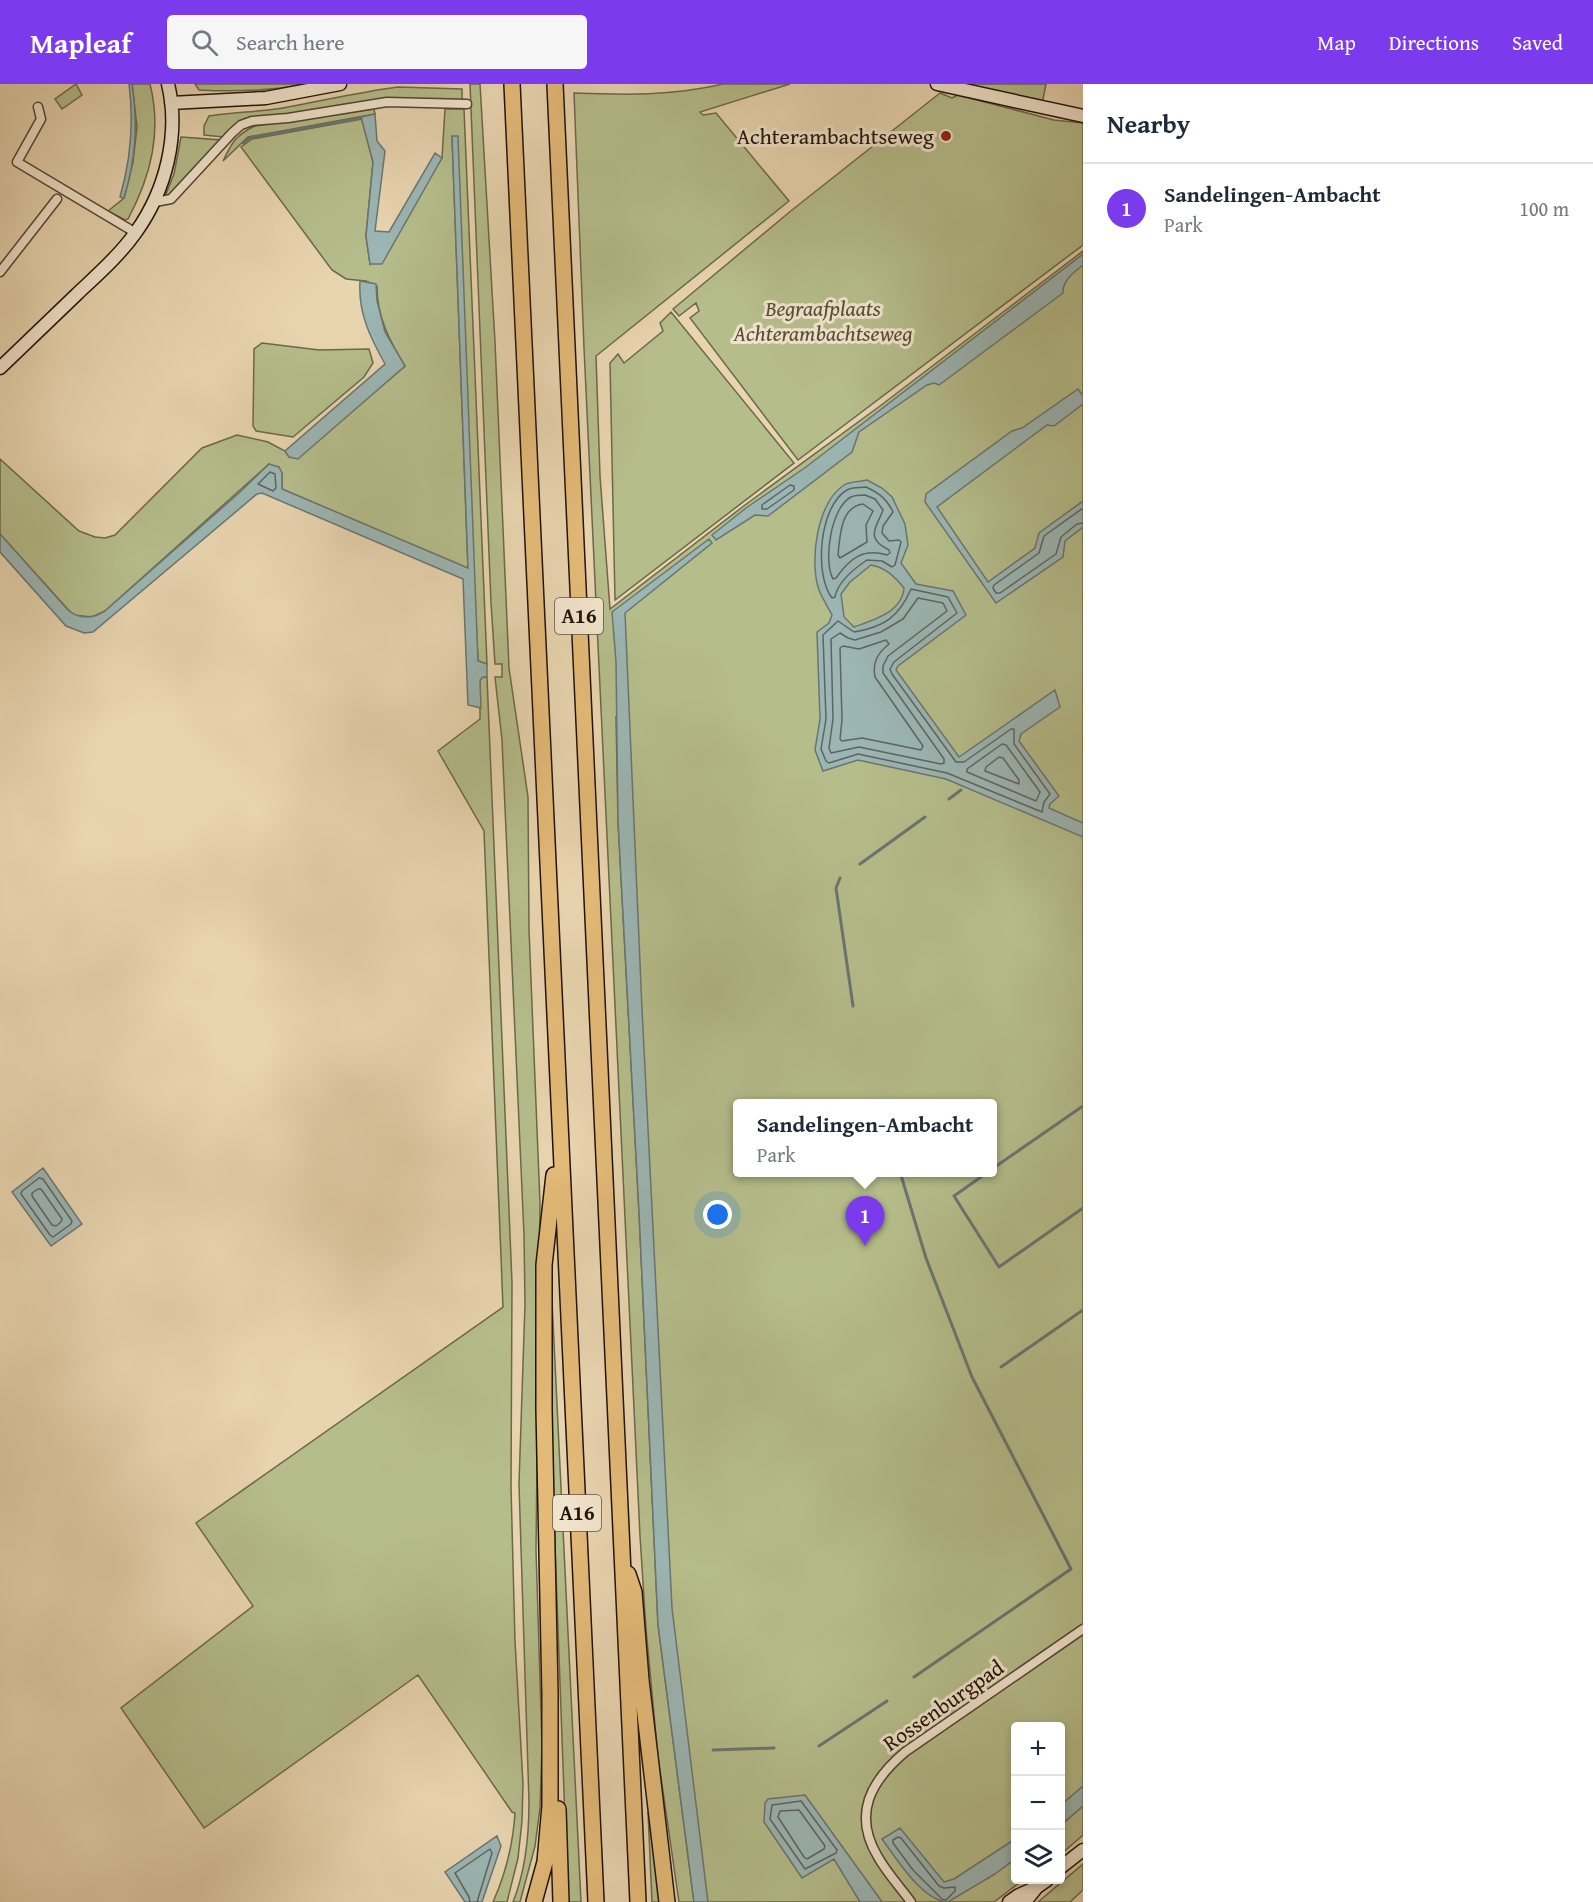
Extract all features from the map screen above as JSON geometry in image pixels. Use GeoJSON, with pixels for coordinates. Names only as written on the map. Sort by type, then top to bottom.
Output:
{"type":"FeatureCollection","features":[{"type":"Feature","properties":{"kind":"highway","name":"A16"},"geometry":{"type":"LineString","coordinates":[[512,84],[596,1902]]}},
{"type":"Feature","properties":{"kind":"highway","name":"A16"},"geometry":{"type":"LineString","coordinates":[[555,84],[638,1902]]}},
{"type":"Feature","properties":{"kind":"highway","name":"A16"},"geometry":{"type":"LineString","coordinates":[[534,1902],[548,1842],[550,1806],[544,1265],[559,1124]]}},
{"type":"Feature","properties":{"kind":"highway","name":"A16"},"geometry":{"type":"LineString","coordinates":[[622,1554],[634,1592],[641,1680],[667,1902]]}},
{"type":"Feature","properties":{"kind":"highway","name":"A16"},"geometry":{"type":"LineString","coordinates":[[550,1694],[558,1805],[561,1902]]}},
{"type":"Feature","properties":{"kind":"street"},"geometry":{"type":"LineString","coordinates":[[1,364],[119,253],[155,202],[170,155],[171,103],[168,84]]}},
{"type":"Feature","properties":{"kind":"street"},"geometry":{"type":"LineString","coordinates":[[171,103],[266,98],[339,84]]}},
{"type":"Feature","properties":{"kind":"street"},"geometry":{"type":"LineString","coordinates":[[937,84],[1083,116]]}},
{"type":"Feature","properties":{"kind":"street"},"geometry":{"type":"LineString","coordinates":[[155,202],[171,199],[232,133],[241,125],[252,121],[288,118],[387,102],[467,104]]}},
{"type":"Feature","properties":{"kind":"street"},"geometry":{"type":"LineString","coordinates":[[38,108],[41,119],[16,162],[136,232]]}},
{"type":"Feature","properties":{"kind":"street"},"geometry":{"type":"LineString","coordinates":[[0,272],[57,199]]}},
{"type":"Feature","properties":{"kind":"street","name":"Rossenburgpad"},"geometry":{"type":"LineString","coordinates":[[908,1901],[878,1858],[867,1830],[867,1803],[873,1785],[886,1768],[905,1752],[1083,1629]]}},
{"type":"Feature","properties":{"kind":"street"},"geometry":{"type":"LineString","coordinates":[[1065,1864],[1083,1850]]}},
{"type":"Feature","properties":{"kind":"street"},"geometry":{"type":"LineString","coordinates":[[1009,1902],[1018,1894],[1040,1884]]}},
{"type":"Feature","properties":{"kind":"street"},"geometry":{"type":"LineString","coordinates":[[1025,1902],[1041,1884]]}},
{"type":"Feature","properties":{"kind":"green space"},"geometry":{"type":"Polygon","coordinates":[[[76,84],[82,95],[62,109],[55,99],[76,84]]]}},
{"type":"Feature","properties":{"kind":"green space"},"geometry":{"type":"Polygon","coordinates":[[[132,84],[150,84],[155,119],[152,153],[143,187],[128,219],[125,220],[108,211],[124,198],[133,162],[137,127],[132,84]]]}},
{"type":"Feature","properties":{"kind":"green space"},"geometry":{"type":"Polygon","coordinates":[[[195,84],[305,84],[266,90],[226,91],[199,90],[195,84]]]}},
{"type":"Feature","properties":{"kind":"green space"},"geometry":{"type":"Polygon","coordinates":[[[470,84],[480,84],[495,342],[509,668],[528,797],[529,930],[540,1204],[536,1550],[542,1745],[540,1808],[535,1846],[520,1902],[513,1902],[526,1853],[529,1802],[519,1484],[525,1304],[524,1235],[502,740],[495,677],[502,677],[502,664],[495,664],[491,603],[470,84]]]}},
{"type":"Feature","properties":{"kind":"green space"},"geometry":{"type":"Polygon","coordinates":[[[723,84],[790,84],[700,112],[703,115],[716,113],[789,201],[596,356],[600,476],[610,609],[1083,251],[1083,1794],[1065,1810],[1065,1722],[1011,1722],[1011,1857],[987,1879],[1011,1862],[1011,1884],[1018,1884],[994,1902],[699,1902],[670,1617],[616,716],[618,821],[658,1625],[694,1902],[679,1902],[658,1757],[640,1536],[574,93],[649,94],[686,91],[723,84]]]}},
{"type":"Feature","properties":{"kind":"green space"},"geometry":{"type":"Polygon","coordinates":[[[952,84],[1046,84],[1042,104],[952,84]]]}},
{"type":"Feature","properties":{"kind":"green space"},"geometry":{"type":"Polygon","coordinates":[[[398,87],[462,89],[462,102],[391,100],[242,122],[224,137],[204,135],[204,126],[209,116],[283,108],[398,87]]]}},
{"type":"Feature","properties":{"kind":"green space","name":"Begraafplaats Achterambachtseweg"},"geometry":{"type":"Polygon","coordinates":[[[940,93],[952,98],[958,95],[1054,120],[1083,123],[1083,245],[798,460],[690,318],[699,311],[696,303],[679,316],[673,309],[792,210],[940,93]]]}},
{"type":"Feature","properties":{"kind":"green space"},"geometry":{"type":"Polygon","coordinates":[[[374,109],[375,114],[248,137],[223,161],[235,140],[255,126],[374,109]]]}},
{"type":"Feature","properties":{"kind":"green space"},"geometry":{"type":"Polygon","coordinates":[[[445,109],[464,109],[487,664],[478,661],[452,136],[468,569],[282,489],[282,473],[269,464],[105,611],[92,617],[73,615],[0,534],[0,459],[79,531],[105,538],[115,535],[202,448],[237,435],[268,442],[285,451],[289,457],[360,404],[405,366],[385,328],[379,308],[377,286],[366,281],[346,279],[332,270],[241,147],[252,139],[362,119],[373,162],[366,236],[370,264],[442,158],[445,109]]]}},
{"type":"Feature","properties":{"kind":"green space"},"geometry":{"type":"Polygon","coordinates":[[[181,137],[221,140],[167,197],[166,194],[174,174],[181,137]]]}},
{"type":"Feature","properties":{"kind":"green space"},"geometry":{"type":"Polygon","coordinates":[[[671,312],[794,463],[615,600],[610,363],[618,354],[624,363],[663,331],[660,323],[671,312]]]}},
{"type":"Feature","properties":{"kind":"green space"},"geometry":{"type":"Polygon","coordinates":[[[262,343],[319,350],[369,349],[373,363],[364,377],[293,437],[256,431],[253,426],[254,349],[262,343]]]}},
{"type":"Feature","properties":{"kind":"green space"},"geometry":{"type":"Polygon","coordinates":[[[487,677],[512,1283],[511,1487],[515,1641],[523,1784],[518,1858],[507,1902],[493,1902],[508,1859],[515,1813],[512,1812],[418,1675],[204,1828],[121,1708],[253,1606],[196,1523],[503,1307],[484,831],[438,751],[480,719],[480,680],[487,677]]]}},
{"type":"Feature","properties":{"kind":"green space"},"geometry":{"type":"Polygon","coordinates":[[[551,1301],[581,1902],[568,1902],[549,1382],[551,1301]]]}},
{"type":"Feature","properties":{"kind":"green space"},"geometry":{"type":"Polygon","coordinates":[[[1083,1806],[1083,1835],[1065,1851],[1065,1830],[1065,1822],[1083,1806]]]}},
{"type":"Feature","properties":{"kind":"green space"},"geometry":{"type":"Polygon","coordinates":[[[648,1812],[660,1902],[652,1902],[648,1812]]]}},
{"type":"Feature","properties":{"kind":"green space"},"geometry":{"type":"Polygon","coordinates":[[[1083,1864],[1083,1890],[1070,1902],[1038,1902],[1059,1884],[1065,1884],[1065,1879],[1083,1864]]]}},
{"type":"Feature","properties":{"kind":"water"},"geometry":{"type":"Polygon","coordinates":[[[129,84],[132,84],[134,99],[135,141],[124,198],[120,197],[129,155],[131,113],[129,84]]]}},
{"type":"Feature","properties":{"kind":"water"},"geometry":{"type":"Polygon","coordinates":[[[375,114],[377,141],[385,151],[375,231],[389,232],[435,153],[442,158],[382,264],[370,264],[366,236],[373,162],[361,117],[375,114]]]}},
{"type":"Feature","properties":{"kind":"water"},"geometry":{"type":"Polygon","coordinates":[[[452,136],[458,136],[478,661],[487,664],[487,677],[480,680],[481,708],[468,705],[463,579],[262,493],[257,494],[93,632],[84,633],[66,626],[0,552],[0,534],[68,610],[82,617],[95,616],[105,611],[269,464],[279,467],[282,473],[282,489],[468,568],[452,136]]]}},
{"type":"Feature","properties":{"kind":"water"},"geometry":{"type":"Polygon","coordinates":[[[1083,254],[1083,265],[1067,281],[1063,293],[939,385],[934,383],[927,385],[859,432],[852,452],[768,516],[755,515],[716,540],[712,535],[746,508],[806,467],[1083,254]]]}},
{"type":"Feature","properties":{"kind":"water"},"geometry":{"type":"Polygon","coordinates":[[[360,281],[376,284],[377,301],[385,332],[405,366],[298,459],[289,457],[285,451],[385,364],[366,324],[361,304],[360,281]]]}},
{"type":"Feature","properties":{"kind":"water"},"geometry":{"type":"Polygon","coordinates":[[[1078,389],[1083,396],[1083,404],[1054,426],[1047,425],[937,507],[988,582],[1035,548],[1039,533],[1083,501],[1083,527],[1065,541],[1063,557],[996,603],[925,502],[926,494],[1012,431],[1022,428],[1078,389]]]}},
{"type":"Feature","properties":{"kind":"water"},"geometry":{"type":"Polygon","coordinates":[[[867,480],[882,488],[892,497],[905,524],[908,545],[901,563],[916,584],[953,591],[966,615],[898,666],[896,670],[959,757],[1055,690],[1060,707],[1021,734],[1019,741],[1059,796],[1049,808],[1083,823],[1083,837],[946,779],[858,760],[823,771],[815,750],[820,719],[817,632],[829,623],[832,615],[819,590],[816,578],[815,549],[822,518],[835,493],[846,484],[867,480]],[[871,565],[850,582],[841,594],[844,617],[854,627],[886,614],[893,609],[902,596],[904,588],[889,573],[871,565]]]}},
{"type":"Feature","properties":{"kind":"water"},"geometry":{"type":"Polygon","coordinates":[[[709,539],[712,543],[625,613],[672,1608],[708,1902],[694,1902],[658,1625],[618,821],[616,662],[612,612],[709,539]]]}},
{"type":"Feature","properties":{"kind":"water"},"geometry":{"type":"Polygon","coordinates":[[[43,1168],[82,1224],[51,1246],[12,1192],[43,1168]]]}},
{"type":"Feature","properties":{"kind":"water"},"geometry":{"type":"Polygon","coordinates":[[[1083,1786],[1083,1806],[1065,1822],[1065,1802],[1083,1786]]]}},
{"type":"Feature","properties":{"kind":"water"},"geometry":{"type":"Polygon","coordinates":[[[805,1795],[882,1902],[860,1902],[834,1859],[802,1878],[764,1822],[765,1803],[768,1799],[805,1795]]]}},
{"type":"Feature","properties":{"kind":"water"},"geometry":{"type":"Polygon","coordinates":[[[900,1828],[944,1882],[954,1879],[1011,1842],[1011,1862],[948,1902],[938,1900],[920,1887],[882,1839],[900,1828]]]}},
{"type":"Feature","properties":{"kind":"water"},"geometry":{"type":"Polygon","coordinates":[[[497,1836],[501,1846],[482,1902],[465,1902],[445,1872],[497,1836]]]}},
{"type":"Feature","properties":{"kind":"waterway"},"geometry":{"type":"LineString","coordinates":[[243,143],[249,138],[361,118]]}},
{"type":"Feature","properties":{"kind":"waterway"},"geometry":{"type":"LineString","coordinates":[[949,799],[961,790]]}},
{"type":"Feature","properties":{"kind":"waterway"},"geometry":{"type":"LineString","coordinates":[[860,864],[925,817]]}},
{"type":"Feature","properties":{"kind":"waterway"},"geometry":{"type":"LineString","coordinates":[[840,878],[836,888],[853,1006]]}},
{"type":"Feature","properties":{"kind":"waterway"},"geometry":{"type":"LineString","coordinates":[[997,1166],[1083,1106]]}},
{"type":"Feature","properties":{"kind":"waterway"},"geometry":{"type":"LineString","coordinates":[[902,1177],[926,1258],[972,1377],[1071,1569],[914,1677]]}},
{"type":"Feature","properties":{"kind":"waterway"},"geometry":{"type":"LineString","coordinates":[[981,1177],[954,1196],[999,1267],[1083,1208]]}},
{"type":"Feature","properties":{"kind":"waterway"},"geometry":{"type":"LineString","coordinates":[[1001,1367],[1083,1310]]}},
{"type":"Feature","properties":{"kind":"waterway"},"geometry":{"type":"LineString","coordinates":[[819,1746],[887,1701]]}},
{"type":"Feature","properties":{"kind":"waterway"},"geometry":{"type":"LineString","coordinates":[[713,1750],[774,1748]]}},
{"type":"Feature","properties":{"kind":"place","name":"Achterambachtseweg"},"geometry":{"type":"Point","coordinates":[946,136]}},
{"type":"Feature","properties":{"kind":"place","name":"Sandelingen-Ambacht"},"geometry":{"type":"Point","coordinates":[865,1246]}}]}
